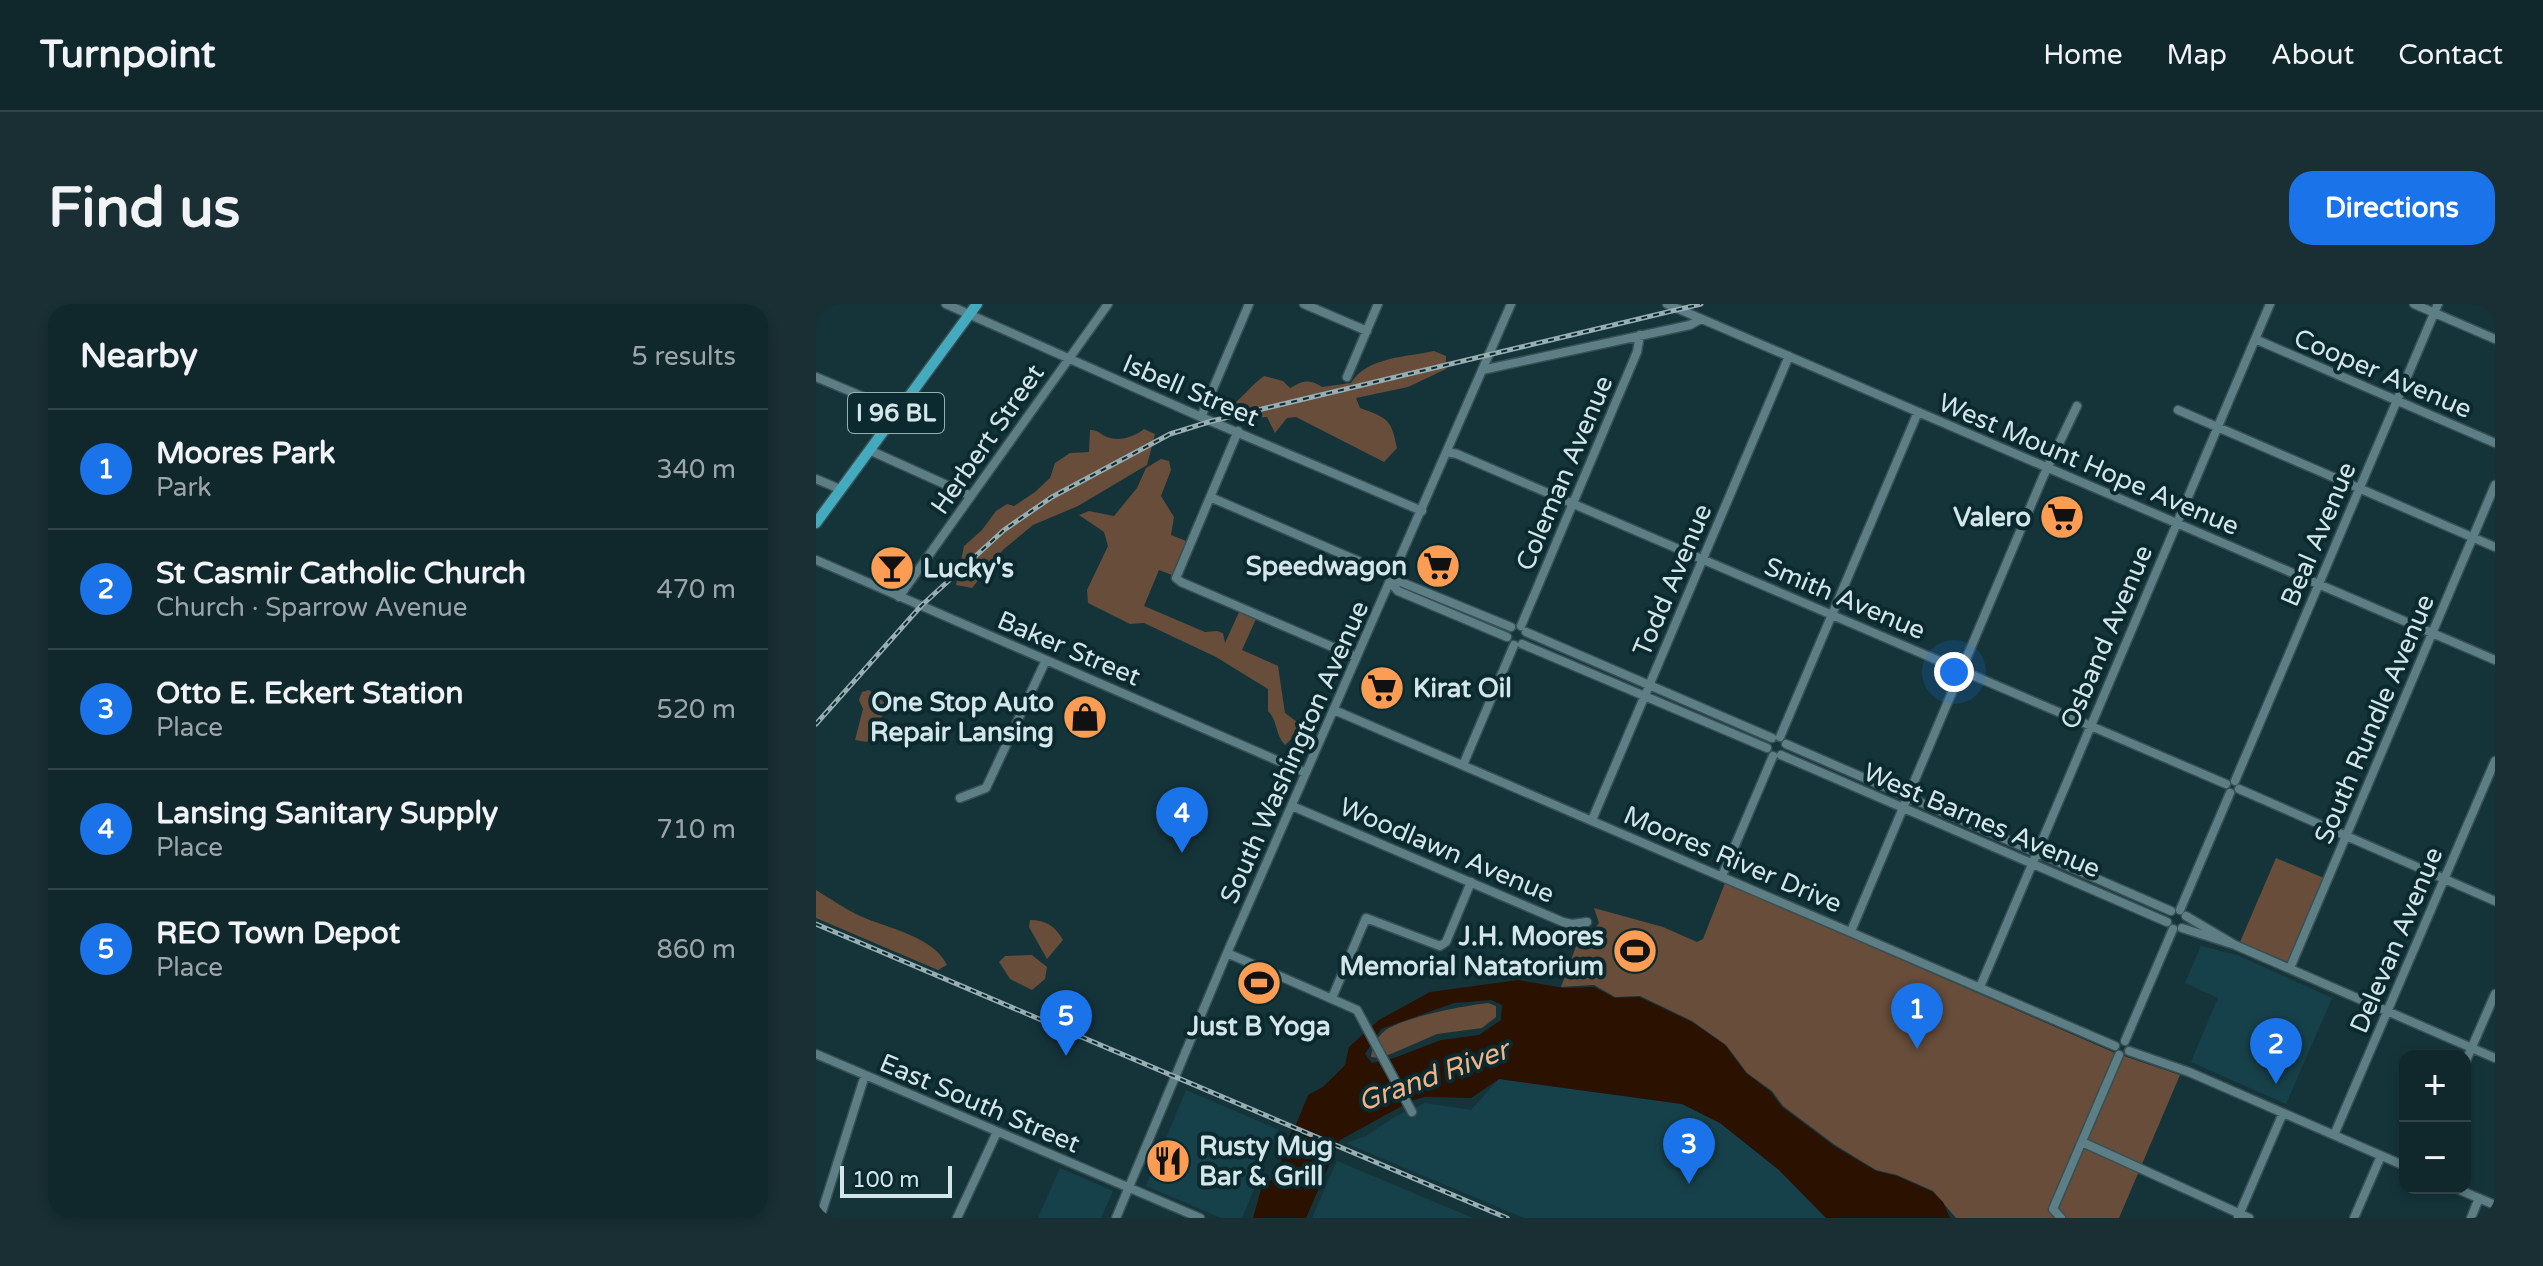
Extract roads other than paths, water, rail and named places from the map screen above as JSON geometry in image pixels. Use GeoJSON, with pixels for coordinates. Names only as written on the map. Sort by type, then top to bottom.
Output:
{"type":"FeatureCollection","features":[{"type":"Feature","properties":{"kind":"main road","name":"I 96 BL"},"geometry":{"type":"LineString","coordinates":[[816,523],[977,304]]}},
{"type":"Feature","properties":{"kind":"street","name":"Isbell Street"},"geometry":{"type":"LineString","coordinates":[[946,304],[1422,511]]}},
{"type":"Feature","properties":{"kind":"street","name":"Herbert Street"},"geometry":{"type":"LineString","coordinates":[[899,597],[1108,304]]}},
{"type":"Feature","properties":{"kind":"street"},"geometry":{"type":"LineString","coordinates":[[1201,417],[1249,304]]}},
{"type":"Feature","properties":{"kind":"street"},"geometry":{"type":"LineString","coordinates":[[1304,304],[1367,331]]}},
{"type":"Feature","properties":{"kind":"street"},"geometry":{"type":"LineString","coordinates":[[1347,377],[1378,304]]}},
{"type":"Feature","properties":{"kind":"street","name":"South Washington Avenue"},"geometry":{"type":"LineString","coordinates":[[1116,1218],[1227,953],[1511,304]]}},
{"type":"Feature","properties":{"kind":"street","name":"West Mount Hope Avenue"},"geometry":{"type":"LineString","coordinates":[[1667,304],[2495,660]]}},
{"type":"Feature","properties":{"kind":"street","name":"Osband Avenue"},"geometry":{"type":"LineString","coordinates":[[1980,987],[2270,304]]}},
{"type":"Feature","properties":{"kind":"street"},"geometry":{"type":"LineString","coordinates":[[2414,304],[2436,308],[2495,339]]}},
{"type":"Feature","properties":{"kind":"street","name":"Beal Avenue"},"geometry":{"type":"LineString","coordinates":[[2179,912],[2436,308]]}},
{"type":"Feature","properties":{"kind":"street"},"geometry":{"type":"LineString","coordinates":[[1482,370],[1690,325],[1701,319]]}},
{"type":"Feature","properties":{"kind":"street","name":"Coleman Avenue"},"geometry":{"type":"LineString","coordinates":[[1520,629],[1637,352],[1640,335]]}},
{"type":"Feature","properties":{"kind":"street","name":"Cooper Avenue"},"geometry":{"type":"LineString","coordinates":[[2255,339],[2495,443]]}},
{"type":"Feature","properties":{"kind":"street","name":"Todd Avenue"},"geometry":{"type":"LineString","coordinates":[[1592,820],[1789,356]]}},
{"type":"Feature","properties":{"kind":"street"},"geometry":{"type":"LineString","coordinates":[[816,377],[897,411]]}},
{"type":"Feature","properties":{"kind":"street"},"geometry":{"type":"LineString","coordinates":[[1851,931],[2047,467],[2077,406]]}},
{"type":"Feature","properties":{"kind":"street"},"geometry":{"type":"LineString","coordinates":[[2178,410],[2495,547]]}},
{"type":"Feature","properties":{"kind":"street"},"geometry":{"type":"LineString","coordinates":[[1722,876],[1918,412]]}},
{"type":"Feature","properties":{"kind":"street"},"geometry":{"type":"LineString","coordinates":[[1238,431],[1176,578],[1356,657]]}},
{"type":"Feature","properties":{"kind":"street"},"geometry":{"type":"LineString","coordinates":[[869,450],[971,496]]}},
{"type":"Feature","properties":{"kind":"street","name":"Smith Avenue"},"geometry":{"type":"LineString","coordinates":[[1447,452],[1703,559],[2495,901]]}},
{"type":"Feature","properties":{"kind":"street"},"geometry":{"type":"LineString","coordinates":[[816,479],[840,489]]}},
{"type":"Feature","properties":{"kind":"street","name":"South Rundle Avenue"},"geometry":{"type":"LineString","coordinates":[[2290,968],[2495,485]]}},
{"type":"Feature","properties":{"kind":"street"},"geometry":{"type":"LineString","coordinates":[[1210,497],[1392,579]]}},
{"type":"Feature","properties":{"kind":"street","name":"Baker Street"},"geometry":{"type":"LineString","coordinates":[[816,560],[1306,773]]}},
{"type":"Feature","properties":{"kind":"street","name":"West Barnes Avenue"},"geometry":{"type":"LineString","coordinates":[[1392,579],[1520,629],[2179,912],[2235,945]]}},
{"type":"Feature","properties":{"kind":"street","name":"West Barnes Avenue"},"geometry":{"type":"LineString","coordinates":[[1392,579],[1398,591],[1514,642],[2174,926],[2235,945],[2495,1058]]}},
{"type":"Feature","properties":{"kind":"street"},"geometry":{"type":"LineString","coordinates":[[1463,765],[1520,629]]}},
{"type":"Feature","properties":{"kind":"street"},"geometry":{"type":"LineString","coordinates":[[1514,642],[1526,639],[1520,629]]}},
{"type":"Feature","properties":{"kind":"street"},"geometry":{"type":"LineString","coordinates":[[960,798],[986,788],[1046,660]]}},
{"type":"Feature","properties":{"kind":"street","name":"Moores River Drive"},"geometry":{"type":"LineString","coordinates":[[1334,710],[1980,987],[2117,1050]]}},
{"type":"Feature","properties":{"kind":"street"},"geometry":{"type":"LineString","coordinates":[[1774,753],[1785,752],[1779,740]]}},
{"type":"Feature","properties":{"kind":"street","name":"Delevan Avenue"},"geometry":{"type":"LineString","coordinates":[[2334,1135],[2495,761]]}},
{"type":"Feature","properties":{"kind":"street","name":"Woodlawn Avenue"},"geometry":{"type":"LineString","coordinates":[[1292,806],[1563,922],[1587,922]]}},
{"type":"Feature","properties":{"kind":"street"},"geometry":{"type":"LineString","coordinates":[[1332,998],[1366,918],[1440,946],[1446,942],[1471,882]]}},
{"type":"Feature","properties":{"kind":"street"},"geometry":{"type":"LineString","coordinates":[[2125,1041],[2179,912]]}},
{"type":"Feature","properties":{"kind":"street"},"geometry":{"type":"LineString","coordinates":[[2174,926],[2186,924],[2179,912]]}},
{"type":"Feature","properties":{"kind":"street"},"geometry":{"type":"LineString","coordinates":[[1227,953],[1351,1005],[1361,1016],[1412,1112]]}},
{"type":"Feature","properties":{"kind":"street"},"geometry":{"type":"LineString","coordinates":[[2472,1048],[2495,994]]}},
{"type":"Feature","properties":{"kind":"street"},"geometry":{"type":"LineString","coordinates":[[2061,1218],[2053,1209],[2082,1142],[2118,1042],[2125,1041]]}},
{"type":"Feature","properties":{"kind":"street"},"geometry":{"type":"LineString","coordinates":[[2125,1041],[2129,1051]]}},
{"type":"Feature","properties":{"kind":"street"},"geometry":{"type":"LineString","coordinates":[[2117,1050],[2126,1054],[2129,1051],[2189,1072],[2399,1164]]}},
{"type":"Feature","properties":{"kind":"street","name":"East South Street"},"geometry":{"type":"LineString","coordinates":[[816,1054],[1200,1218]]}},
{"type":"Feature","properties":{"kind":"street"},"geometry":{"type":"LineString","coordinates":[[820,1218],[865,1075]]}},
{"type":"Feature","properties":{"kind":"street"},"geometry":{"type":"LineString","coordinates":[[2238,1216],[2283,1113]]}},
{"type":"Feature","properties":{"kind":"street"},"geometry":{"type":"LineString","coordinates":[[957,1218],[997,1132]]}},
{"type":"Feature","properties":{"kind":"street"},"geometry":{"type":"LineString","coordinates":[[2082,1142],[2238,1216],[2249,1218]]}},
{"type":"Feature","properties":{"kind":"street"},"geometry":{"type":"LineString","coordinates":[[2354,1218],[2381,1156]]}},
{"type":"Feature","properties":{"kind":"street"},"geometry":{"type":"LineString","coordinates":[[2469,1194],[2495,1205]]}},
{"type":"Feature","properties":{"kind":"street"},"geometry":{"type":"LineString","coordinates":[[2471,1218],[2479,1198]]}},
{"type":"Feature","properties":{"kind":"water"},"geometry":{"type":"Polygon","coordinates":[[[1630,931],[1643,937],[1651,948],[1652,958],[1645,969],[1634,968],[1617,951],[1621,935],[1630,931]]]}},
{"type":"Feature","properties":{"kind":"water","name":"Grand River"},"geometry":{"type":"Polygon","coordinates":[[[1518,980],[1564,988],[1594,987],[1615,998],[1639,997],[1692,1022],[1725,1045],[1746,1073],[1771,1092],[1782,1107],[1834,1146],[1876,1171],[1897,1176],[1933,1192],[1943,1202],[1950,1218],[1826,1218],[1779,1170],[1720,1123],[1682,1104],[1499,1079],[1471,1098],[1424,1097],[1411,1101],[1340,1140],[1306,1218],[1253,1218],[1262,1186],[1280,1174],[1283,1147],[1308,1095],[1323,1087],[1345,1065],[1349,1047],[1379,1020],[1430,992],[1518,980]],[[1491,1000],[1454,1003],[1381,1029],[1365,1054],[1372,1063],[1441,1040],[1479,1035],[1501,1020],[1502,1005],[1491,1000]]]}},
{"type":"Feature","properties":{"kind":"railway"},"geometry":{"type":"LineString","coordinates":[[816,724],[921,606],[1004,530],[1052,497],[1170,434],[1212,421],[1701,304]]}},
{"type":"Feature","properties":{"kind":"railway"},"geometry":{"type":"LineString","coordinates":[[816,924],[1507,1218]]}},
{"type":"Feature","properties":{"kind":"place","name":"Valero"},"geometry":{"type":"Point","coordinates":[2062,517]}},
{"type":"Feature","properties":{"kind":"place","name":"Speedwagon"},"geometry":{"type":"Point","coordinates":[1438,566]}},
{"type":"Feature","properties":{"kind":"place","name":"Lucky's"},"geometry":{"type":"Point","coordinates":[892,568]}},
{"type":"Feature","properties":{"kind":"place","name":"Kirat Oil"},"geometry":{"type":"Point","coordinates":[1382,688]}},
{"type":"Feature","properties":{"kind":"place","name":"One Stop Auto Repair Lansing"},"geometry":{"type":"Point","coordinates":[1085,717]}},
{"type":"Feature","properties":{"kind":"place","name":"Lansing Sanitary Supply"},"geometry":{"type":"Point","coordinates":[1182,853]}},
{"type":"Feature","properties":{"kind":"place","name":"J.H. Moores Memorial Natatorium"},"geometry":{"type":"Point","coordinates":[1635,951]}},
{"type":"Feature","properties":{"kind":"place","name":"Just B Yoga"},"geometry":{"type":"Point","coordinates":[1259,983]}},
{"type":"Feature","properties":{"kind":"place","name":"Moores Park"},"geometry":{"type":"Point","coordinates":[1917,1049]}},
{"type":"Feature","properties":{"kind":"place","name":"REO Town Depot"},"geometry":{"type":"Point","coordinates":[1066,1056]}},
{"type":"Feature","properties":{"kind":"place","name":"St Casmir Catholic Church"},"geometry":{"type":"Point","coordinates":[2276,1084]}},
{"type":"Feature","properties":{"kind":"place","name":"Rusty Mug Bar & Grill"},"geometry":{"type":"Point","coordinates":[1168,1161]}},
{"type":"Feature","properties":{"kind":"place","name":"Otto E. Eckert Station"},"geometry":{"type":"Point","coordinates":[1689,1184]}}]}
